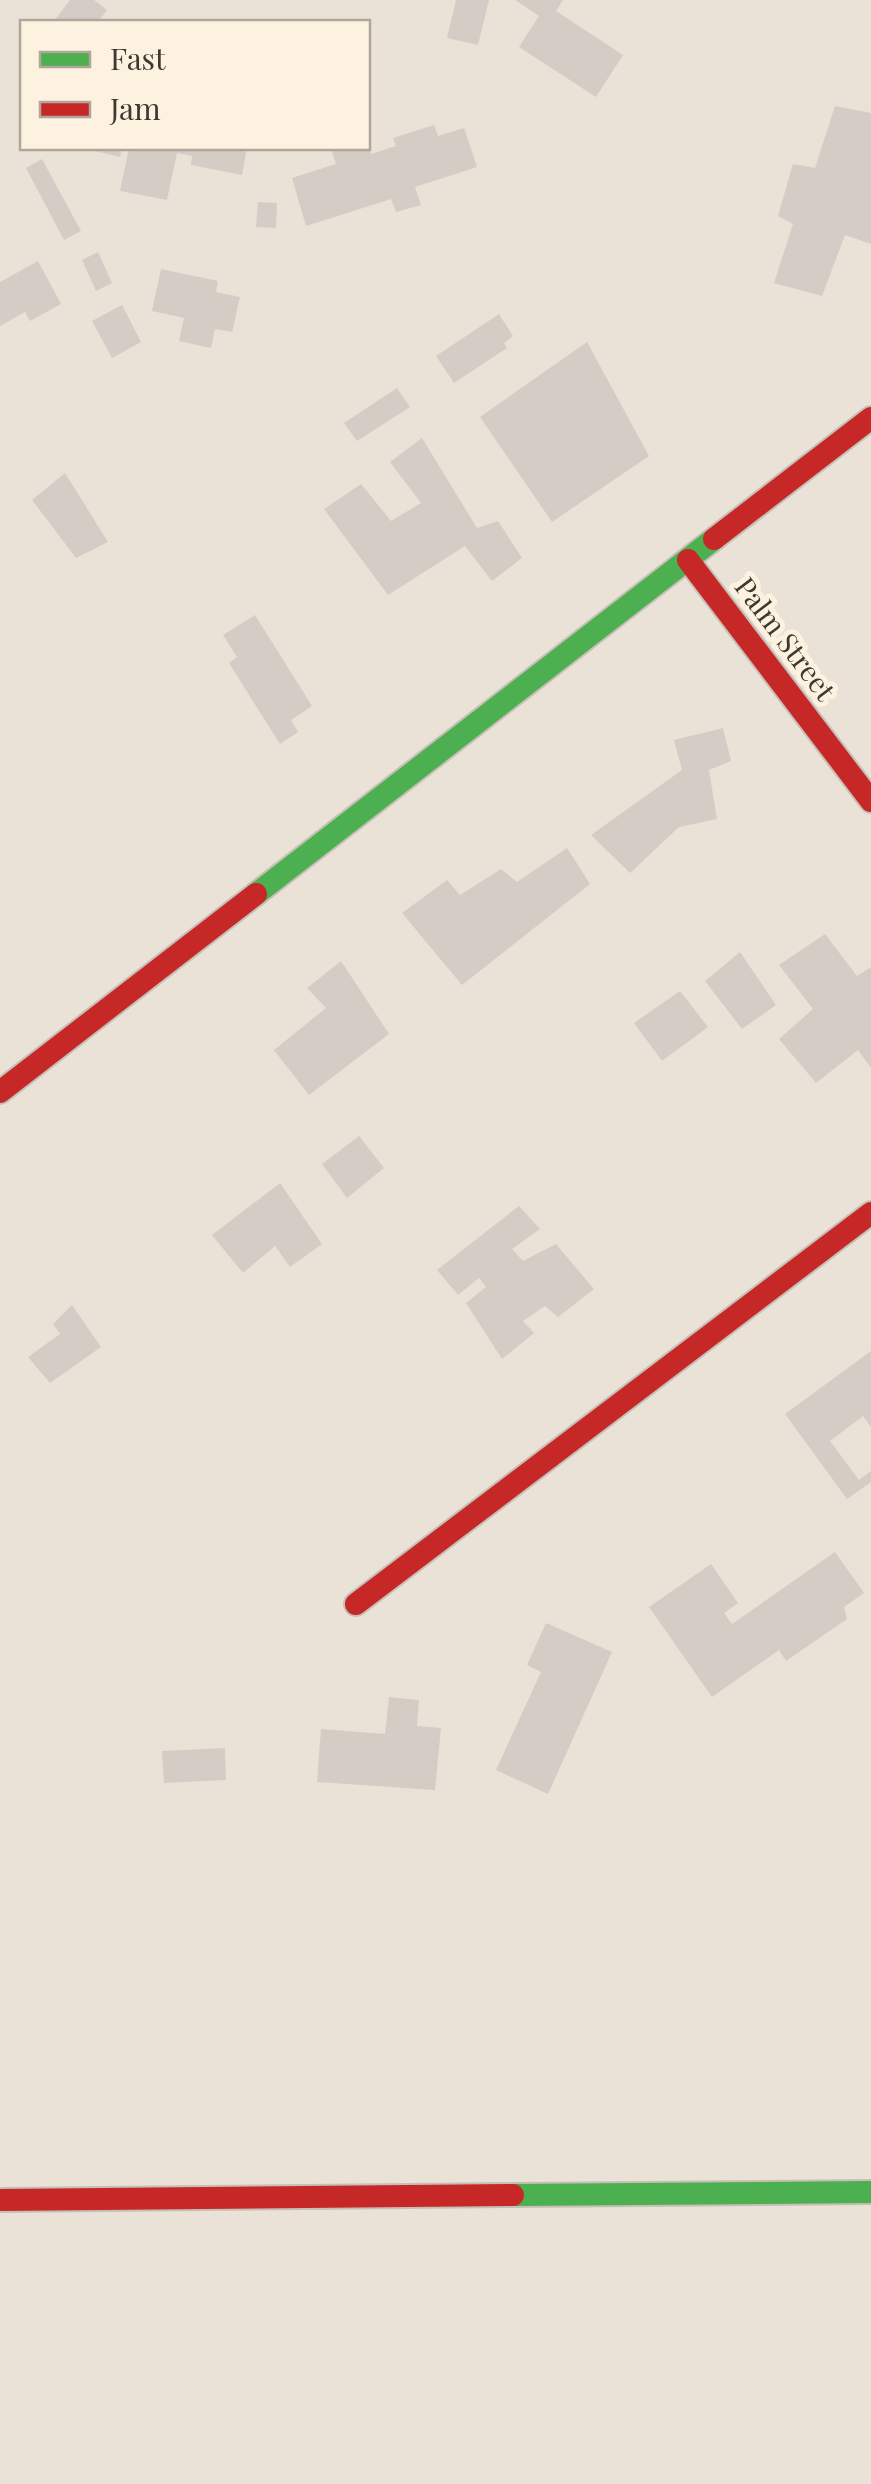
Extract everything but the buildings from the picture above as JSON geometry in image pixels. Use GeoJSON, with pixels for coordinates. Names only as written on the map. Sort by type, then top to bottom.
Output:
{"type":"FeatureCollection","features":[{"type":"Feature","properties":{"kind":"street"},"geometry":{"type":"LineString","coordinates":[[0,1092],[871,418]]}},
{"type":"Feature","properties":{"kind":"street","name":"Palm Street"},"geometry":{"type":"LineString","coordinates":[[688,560],[871,801]]}},
{"type":"Feature","properties":{"kind":"street"},"geometry":{"type":"LineString","coordinates":[[356,1604],[871,1212]]}},
{"type":"Feature","properties":{"kind":"street"},"geometry":{"type":"LineString","coordinates":[[0,2200],[871,2192]]}},
{"type":"Feature","properties":{"kind":"traffic: fast"},"geometry":{"type":"LineString","coordinates":[[256,894],[714,539]]}},
{"type":"Feature","properties":{"kind":"traffic: fast"},"geometry":{"type":"LineString","coordinates":[[513,2195],[871,2192]]}},
{"type":"Feature","properties":{"kind":"traffic: jam"},"geometry":{"type":"LineString","coordinates":[[714,539],[871,418]]}},
{"type":"Feature","properties":{"kind":"traffic: jam"},"geometry":{"type":"LineString","coordinates":[[688,560],[871,801]]}},
{"type":"Feature","properties":{"kind":"traffic: jam"},"geometry":{"type":"LineString","coordinates":[[0,1092],[256,894]]}},
{"type":"Feature","properties":{"kind":"traffic: jam"},"geometry":{"type":"LineString","coordinates":[[356,1604],[871,1213]]}},
{"type":"Feature","properties":{"kind":"traffic: jam"},"geometry":{"type":"LineString","coordinates":[[0,2200],[513,2195]]}}]}
